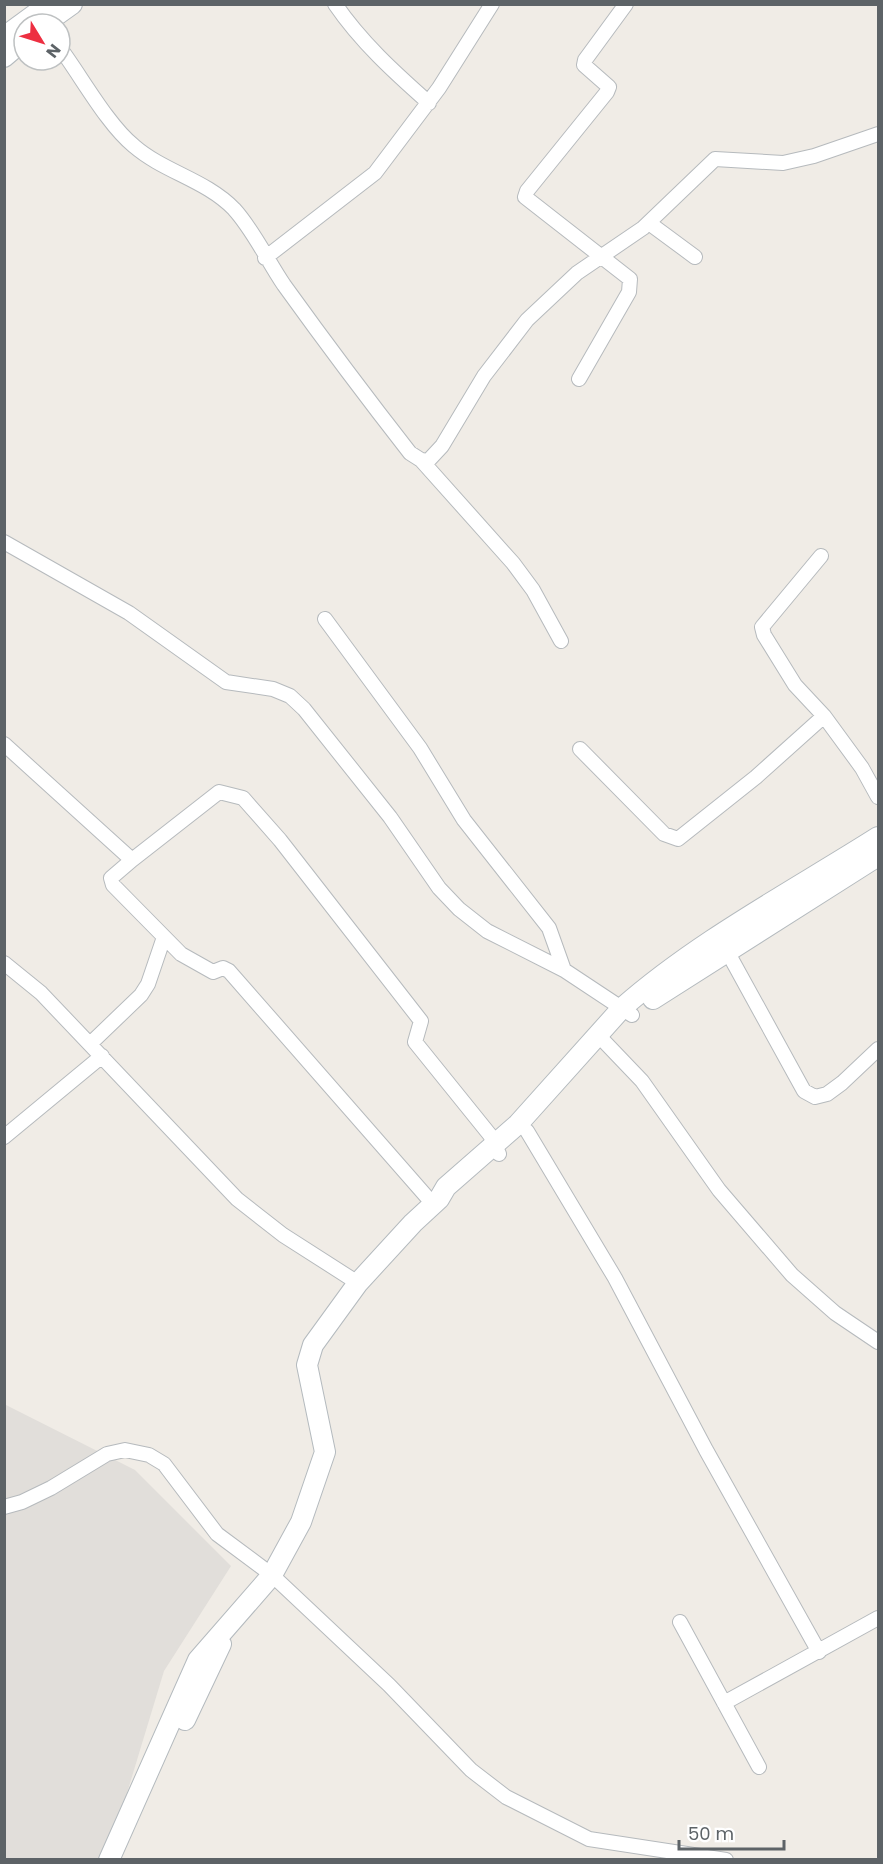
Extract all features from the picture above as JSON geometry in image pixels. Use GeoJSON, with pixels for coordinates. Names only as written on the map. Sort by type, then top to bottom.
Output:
{"type":"FeatureCollection","features":[{"type":"Feature","properties":{"kind":"street"},"geometry":{"type":"LineString","coordinates":[[38,12],[72,4]]}},
{"type":"Feature","properties":{"kind":"street"},"geometry":{"type":"LineString","coordinates":[[336,4],[349,24],[386,65],[429,103]]}},
{"type":"Feature","properties":{"kind":"street"},"geometry":{"type":"LineString","coordinates":[[265,258],[375,173],[429,103],[492,4]]}},
{"type":"Feature","properties":{"kind":"street"},"geometry":{"type":"LineString","coordinates":[[579,379],[631,284],[630,279],[600,258],[525,197],[527,191],[607,92],[609,87],[584,65],[585,60],[626,4]]}},
{"type":"Feature","properties":{"kind":"street"},"geometry":{"type":"LineString","coordinates":[[72,64],[133,146],[164,167],[211,190],[232,207],[246,223],[265,258],[341,364],[410,453],[421,460],[513,563],[533,590],[561,641]]}},
{"type":"Feature","properties":{"kind":"street"},"geometry":{"type":"LineString","coordinates":[[421,460],[428,461],[442,446],[484,376],[527,320],[577,273],[649,222],[716,159],[783,162],[814,156],[879,134]]}},
{"type":"Feature","properties":{"kind":"street"},"geometry":{"type":"LineString","coordinates":[[649,222],[695,256]]}},
{"type":"Feature","properties":{"kind":"street"},"geometry":{"type":"LineString","coordinates":[[4,542],[129,613],[226,682],[273,689],[290,696],[304,709],[390,817],[439,888],[459,909],[487,931],[564,970],[627,1012]]}},
{"type":"Feature","properties":{"kind":"street"},"geometry":{"type":"LineString","coordinates":[[821,556],[762,627],[766,639],[795,685],[824,716],[862,768],[879,796]]}},
{"type":"Feature","properties":{"kind":"street"},"geometry":{"type":"LineString","coordinates":[[325,619],[420,748],[464,820],[549,928],[564,970]]}},
{"type":"Feature","properties":{"kind":"street"},"geometry":{"type":"LineString","coordinates":[[580,749],[664,834],[678,839],[756,777],[824,716]]}},
{"type":"Feature","properties":{"kind":"street"},"geometry":{"type":"LineString","coordinates":[[4,744],[132,860]]}},
{"type":"Feature","properties":{"kind":"street"},"geometry":{"type":"LineString","coordinates":[[436,1202],[229,971],[224,968],[213,972],[198,967],[181,954],[113,885],[111,878],[219,792],[243,798],[280,840],[421,1021],[415,1042],[497,1150]]}},
{"type":"Feature","properties":{"kind":"street"},"geometry":{"type":"LineString","coordinates":[[497,1150],[519,1124],[627,1012],[713,940],[879,837]]}},
{"type":"Feature","properties":{"kind":"street"},"geometry":{"type":"LineString","coordinates":[[627,1012],[879,856]]}},
{"type":"Feature","properties":{"kind":"street"},"geometry":{"type":"LineString","coordinates":[[90,1044],[141,995],[148,984],[164,937]]}},
{"type":"Feature","properties":{"kind":"street"},"geometry":{"type":"LineString","coordinates":[[727,951],[804,1091],[815,1097],[827,1094],[879,1049]]}},
{"type":"Feature","properties":{"kind":"street"},"geometry":{"type":"LineString","coordinates":[[4,963],[41,993],[237,1199],[283,1235],[358,1283]]}},
{"type":"Feature","properties":{"kind":"street"},"geometry":{"type":"LineString","coordinates":[[121,1860],[181,1713],[198,1660],[227,1630],[272,1575],[302,1522],[325,1452],[307,1365],[313,1345],[358,1283],[436,1202],[446,1187],[527,1131],[602,1039]]}},
{"type":"Feature","properties":{"kind":"street"},"geometry":{"type":"LineString","coordinates":[[602,1039],[642,1081],[719,1190],[792,1275],[835,1313],[879,1342]]}},
{"type":"Feature","properties":{"kind":"street"},"geometry":{"type":"LineString","coordinates":[[4,1137],[102,1056]]}},
{"type":"Feature","properties":{"kind":"street"},"geometry":{"type":"LineString","coordinates":[[527,1131],[615,1278],[706,1450],[819,1652]]}},
{"type":"Feature","properties":{"kind":"street"},"geometry":{"type":"LineString","coordinates":[[4,1507],[22,1502],[51,1488],[107,1454],[125,1450],[149,1455],[164,1464],[217,1534],[272,1575],[389,1685],[471,1770],[506,1797],[589,1839],[726,1860]]}},
{"type":"Feature","properties":{"kind":"street"},"geometry":{"type":"LineString","coordinates":[[724,1703],[879,1618]]}},
{"type":"Feature","properties":{"kind":"street"},"geometry":{"type":"LineString","coordinates":[[680,1622],[759,1767]]}},
{"type":"Feature","properties":{"kind":"street"},"geometry":{"type":"LineString","coordinates":[[109,1860],[181,1713]]}},
{"type":"Feature","properties":{"kind":"shaded area"},"geometry":{"type":"Polygon","coordinates":[[[4,1404],[135,1470],[231,1566],[164,1671],[107,1859],[5,1859],[4,1404]]]}}]}
